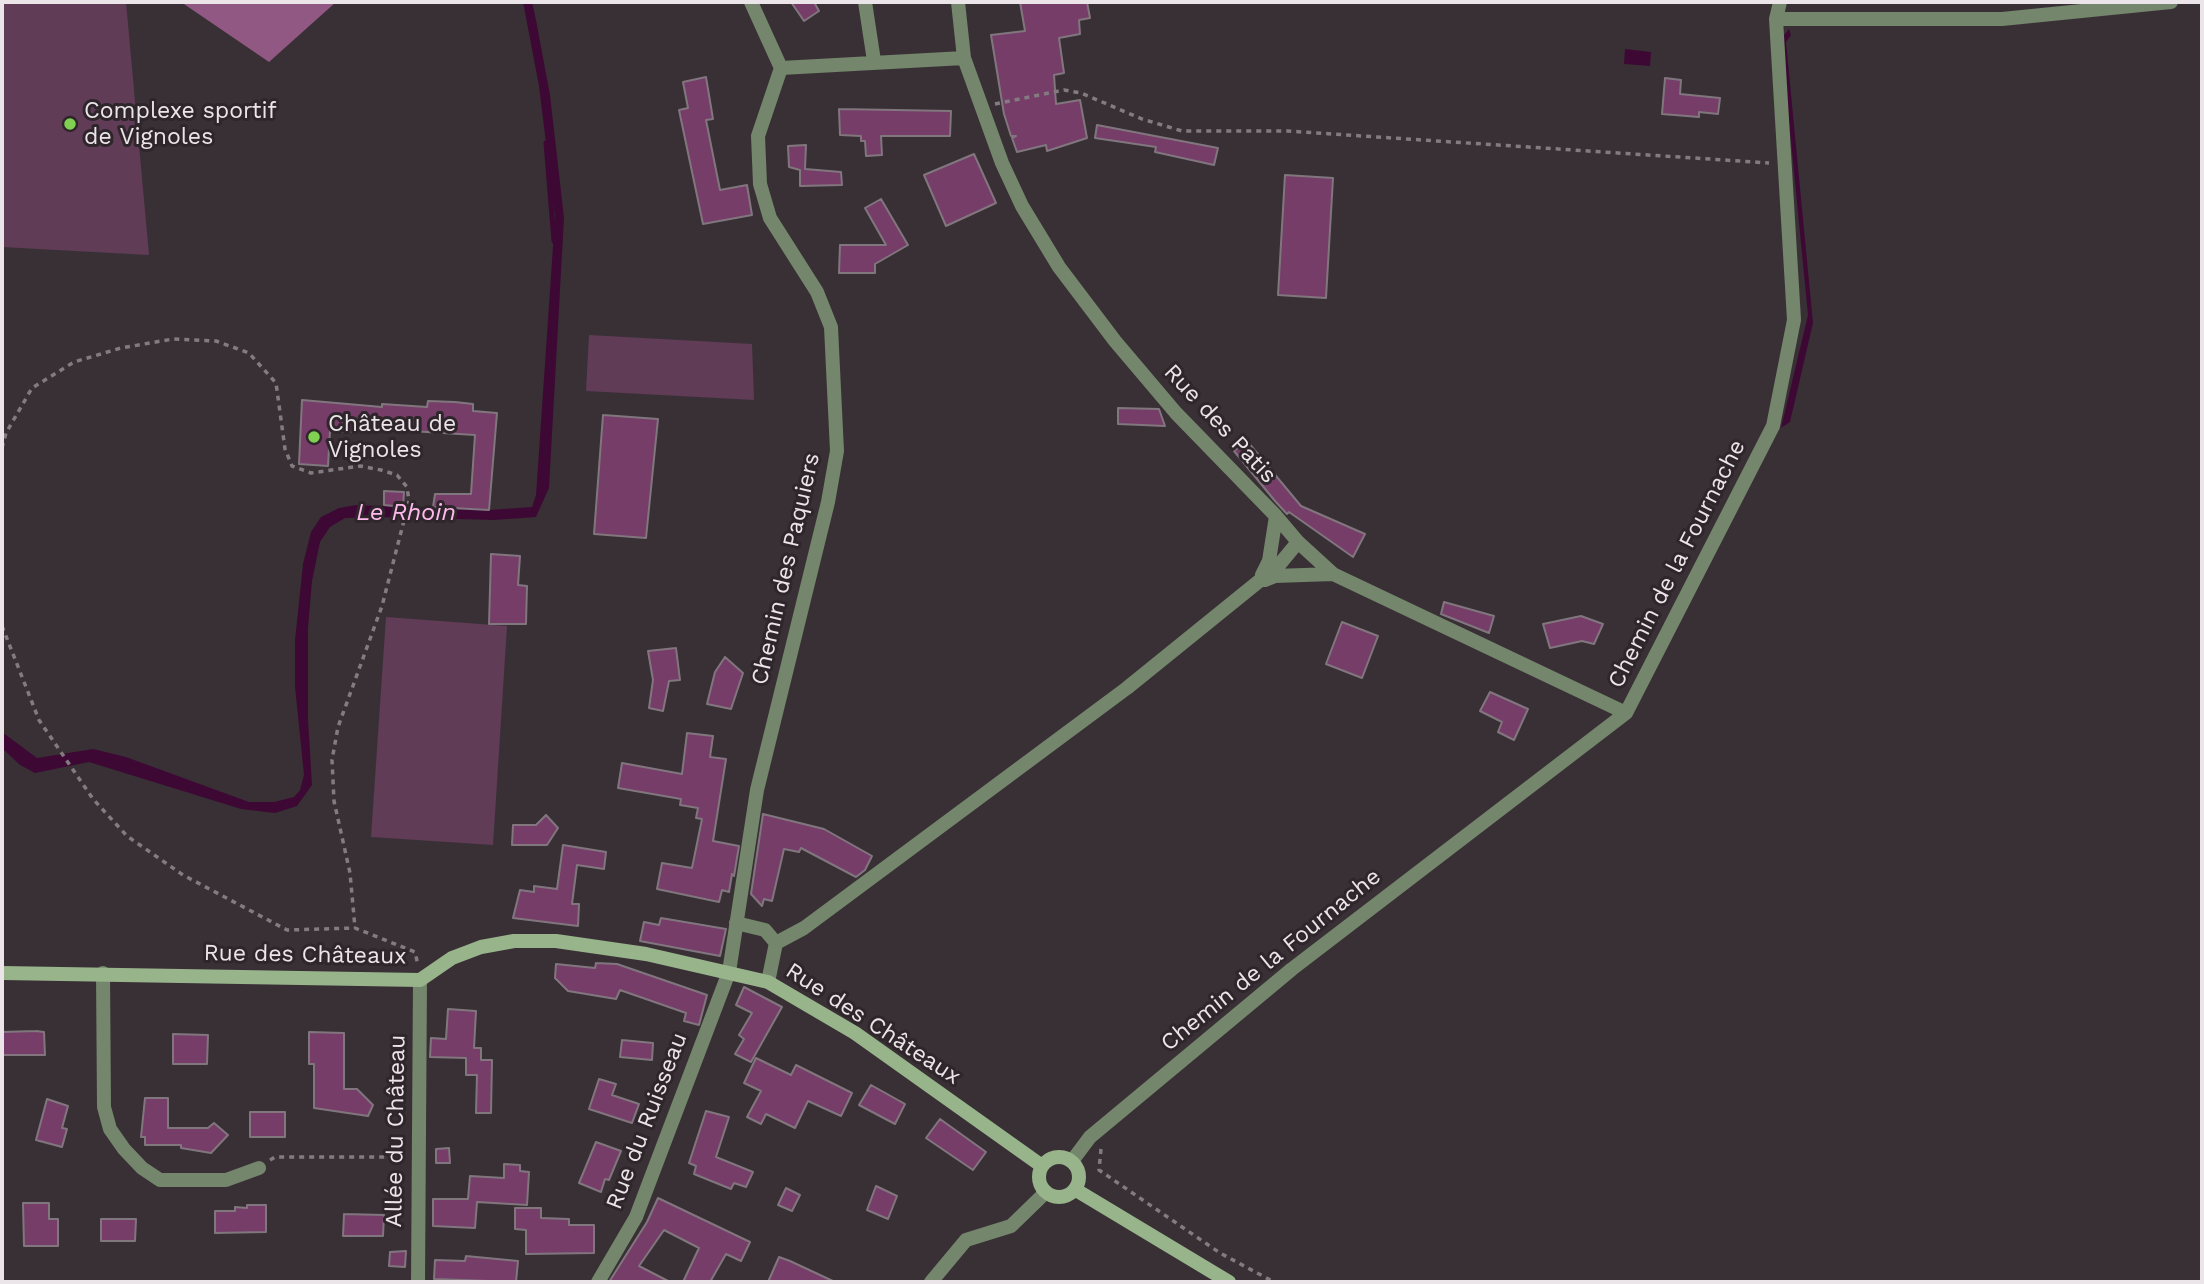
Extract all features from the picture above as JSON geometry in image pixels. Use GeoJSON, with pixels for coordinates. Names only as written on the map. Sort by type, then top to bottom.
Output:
{"type":"FeatureCollection","features":[{"type":"Feature","properties":{"kind":"street"},"geometry":{"type":"LineString","coordinates":[[751,2],[781,68],[964,58]]}},
{"type":"Feature","properties":{"kind":"street"},"geometry":{"type":"LineString","coordinates":[[865,2],[874,61]]}},
{"type":"Feature","properties":{"kind":"street","name":"Rue des Patis"},"geometry":{"type":"LineString","coordinates":[[958,2],[964,58],[1002,163],[1022,206],[1059,267],[1115,341],[1176,413],[1276,516],[1297,542],[1333,574],[1626,713]]}},
{"type":"Feature","properties":{"kind":"street","name":"Chemin de la Fournache"},"geometry":{"type":"LineString","coordinates":[[1072,1161],[1090,1137],[1292,969],[1626,713],[1773,426],[1794,320],[1776,19],[1780,2]]}},
{"type":"Feature","properties":{"kind":"street"},"geometry":{"type":"LineString","coordinates":[[1776,19],[2002,19],[2171,2]]}},
{"type":"Feature","properties":{"kind":"street","name":"Chemin des Paquiers"},"geometry":{"type":"LineString","coordinates":[[729,972],[757,790],[828,502],[837,451],[831,327],[817,292],[770,218],[760,184],[758,136],[781,68]]}},
{"type":"Feature","properties":{"kind":"street"},"geometry":{"type":"LineString","coordinates":[[1258,583],[1269,561],[1276,516]]}},
{"type":"Feature","properties":{"kind":"street"},"geometry":{"type":"LineString","coordinates":[[768,982],[776,943],[803,928],[1094,713],[1258,583],[1279,565],[1297,542]]}},
{"type":"Feature","properties":{"kind":"street"},"geometry":{"type":"LineString","coordinates":[[1258,583],[1275,576],[1333,574]]}},
{"type":"Feature","properties":{"kind":"street"},"geometry":{"type":"LineString","coordinates":[[736,923],[765,930],[776,943]]}},
{"type":"Feature","properties":{"kind":"street","name":"Rue des Châteaux"},"geometry":{"type":"LineString","coordinates":[[2,973],[420,980],[452,958],[481,947],[530,940],[646,954],[768,982],[855,1033],[1042,1167]]}},
{"type":"Feature","properties":{"kind":"street","name":"Rue du Ruisseau"},"geometry":{"type":"LineString","coordinates":[[598,1282],[636,1217],[729,972]]}},
{"type":"Feature","properties":{"kind":"street"},"geometry":{"type":"LineString","coordinates":[[103,973],[104,1107],[110,1129],[124,1149],[142,1168],[160,1180],[226,1180],[259,1168]]}},
{"type":"Feature","properties":{"kind":"street","name":"Allée du Château"},"geometry":{"type":"LineString","coordinates":[[418,1282],[420,980]]}},
{"type":"Feature","properties":{"kind":"street"},"geometry":{"type":"LineString","coordinates":[[1053,1158],[1072,1161],[1079,1172],[1076,1190],[1065,1197],[1046,1192],[1039,1180],[1042,1167],[1053,1158]]}},
{"type":"Feature","properties":{"kind":"street"},"geometry":{"type":"LineString","coordinates":[[1076,1190],[1229,1282]]}},
{"type":"Feature","properties":{"kind":"street"},"geometry":{"type":"LineString","coordinates":[[931,1282],[966,1240],[1011,1226],[1046,1192]]}},
{"type":"Feature","properties":{"kind":"path"},"geometry":{"type":"LineString","coordinates":[[981,107],[1064,90],[1081,93],[1142,119],[1182,131],[1287,131],[1785,164]]}},
{"type":"Feature","properties":{"kind":"path"},"geometry":{"type":"LineString","coordinates":[[2,447],[6,433],[32,388],[74,362],[121,348],[173,340],[216,341],[249,353],[275,383],[285,449],[292,466],[311,473],[360,467],[397,475],[407,487],[409,501],[382,606],[338,727],[332,760],[334,801],[350,873],[355,928]]}},
{"type":"Feature","properties":{"kind":"path"},"geometry":{"type":"LineString","coordinates":[[2,626],[39,720],[93,799],[127,836],[183,875],[239,907],[287,930],[355,928],[415,952],[420,980]]}},
{"type":"Feature","properties":{"kind":"path"},"geometry":{"type":"LineString","coordinates":[[1090,1137],[1102,1149],[1099,1170],[1220,1253],[1274,1282]]}},
{"type":"Feature","properties":{"kind":"path"},"geometry":{"type":"LineString","coordinates":[[259,1168],[275,1157],[419,1157]]}},
{"type":"Feature","properties":{"kind":"shaded area","name":"Complexe sportif de Vignoles"},"geometry":{"type":"Polygon","coordinates":[[[2,2],[126,2],[149,255],[2,247],[2,2]]]}},
{"type":"Feature","properties":{"kind":"shaded area"},"geometry":{"type":"Polygon","coordinates":[[[181,2],[336,2],[269,62],[181,2]]]}},
{"type":"Feature","properties":{"kind":"shaded area"},"geometry":{"type":"Polygon","coordinates":[[[523,2],[532,2],[536,20],[550,95],[564,218],[549,488],[536,517],[494,520],[419,518],[419,507],[489,510],[532,507],[536,495],[555,217],[539,86],[523,2]]]}},
{"type":"Feature","properties":{"kind":"shaded area"},"geometry":{"type":"Polygon","coordinates":[[[1789,29],[1791,35],[1786,42],[1813,323],[1790,422],[1781,428],[1808,315],[1781,39],[1789,29]]]}},
{"type":"Feature","properties":{"kind":"shaded area"},"geometry":{"type":"Polygon","coordinates":[[[1625,49],[1651,52],[1650,66],[1624,64],[1625,49]]]}},
{"type":"Feature","properties":{"kind":"shaded area"},"geometry":{"type":"Polygon","coordinates":[[[589,335],[752,344],[754,400],[586,391],[589,335]]]}},
{"type":"Feature","properties":{"kind":"shaded area"},"geometry":{"type":"Polygon","coordinates":[[[356,505],[403,507],[403,517],[345,518],[330,527],[320,542],[312,581],[308,629],[308,719],[312,785],[297,806],[275,813],[241,809],[89,762],[35,773],[20,765],[2,748],[2,732],[37,758],[93,749],[126,757],[249,802],[274,802],[294,797],[300,790],[304,775],[295,687],[295,640],[303,564],[311,532],[321,517],[339,508],[356,505]]]}},
{"type":"Feature","properties":{"kind":"shaded area"},"geometry":{"type":"Polygon","coordinates":[[[386,617],[507,626],[493,845],[371,837],[386,617]]]}},
{"type":"Feature","properties":{"kind":"building"},"geometry":{"type":"Polygon","coordinates":[[[791,2],[814,2],[819,11],[804,21],[791,2]]]}},
{"type":"Feature","properties":{"kind":"building"},"geometry":{"type":"Polygon","coordinates":[[[1020,2],[1087,2],[1090,18],[1079,20],[1080,34],[1059,38],[1064,73],[1054,75],[1056,104],[1080,100],[1087,138],[1047,151],[1046,145],[1017,152],[1012,138],[1016,136],[1011,136],[1004,114],[991,35],[1025,31],[1020,2]]]}},
{"type":"Feature","properties":{"kind":"building"},"geometry":{"type":"Polygon","coordinates":[[[706,77],[713,119],[706,120],[720,190],[747,185],[752,215],[703,224],[679,110],[688,108],[683,82],[706,77]]]}},
{"type":"Feature","properties":{"kind":"building"},"geometry":{"type":"Polygon","coordinates":[[[1665,78],[1681,80],[1680,94],[1720,98],[1718,114],[1699,112],[1699,117],[1662,114],[1665,78]]]}},
{"type":"Feature","properties":{"kind":"building"},"geometry":{"type":"Polygon","coordinates":[[[839,109],[951,111],[950,136],[881,136],[882,155],[866,156],[865,141],[861,141],[861,136],[840,135],[839,109]]]}},
{"type":"Feature","properties":{"kind":"building"},"geometry":{"type":"Polygon","coordinates":[[[1097,125],[1218,148],[1214,165],[1155,152],[1156,147],[1095,138],[1097,125]]]}},
{"type":"Feature","properties":{"kind":"building"},"geometry":{"type":"Polygon","coordinates":[[[806,145],[805,169],[841,172],[842,185],[800,186],[800,170],[789,167],[788,146],[806,145]]]}},
{"type":"Feature","properties":{"kind":"building"},"geometry":{"type":"Polygon","coordinates":[[[974,154],[996,203],[946,226],[924,175],[974,154]]]}},
{"type":"Feature","properties":{"kind":"building"},"geometry":{"type":"Polygon","coordinates":[[[1285,175],[1333,178],[1326,298],[1278,295],[1285,175]]]}},
{"type":"Feature","properties":{"kind":"building"},"geometry":{"type":"Polygon","coordinates":[[[881,199],[908,245],[875,264],[875,273],[839,273],[840,245],[886,245],[865,208],[881,199]]]}},
{"type":"Feature","properties":{"kind":"building"},"geometry":{"type":"Polygon","coordinates":[[[302,400],[382,407],[382,404],[427,407],[428,401],[455,402],[473,404],[473,411],[497,413],[489,510],[433,507],[435,494],[471,494],[475,435],[363,428],[363,432],[330,431],[328,466],[299,464],[302,400]]]}},
{"type":"Feature","properties":{"kind":"building"},"geometry":{"type":"Polygon","coordinates":[[[1118,408],[1159,409],[1165,426],[1118,424],[1118,408]]]}},
{"type":"Feature","properties":{"kind":"building"},"geometry":{"type":"Polygon","coordinates":[[[603,415],[658,419],[646,538],[594,534],[603,415]]]}},
{"type":"Feature","properties":{"kind":"building"},"geometry":{"type":"Polygon","coordinates":[[[1247,441],[1301,506],[1365,534],[1353,557],[1289,512],[1287,514],[1275,501],[1234,451],[1247,441]]]}},
{"type":"Feature","properties":{"kind":"building"},"geometry":{"type":"Polygon","coordinates":[[[384,491],[404,492],[403,507],[384,505],[384,491]]]}},
{"type":"Feature","properties":{"kind":"building"},"geometry":{"type":"Polygon","coordinates":[[[491,554],[520,556],[518,585],[527,586],[526,624],[489,624],[491,554]]]}},
{"type":"Feature","properties":{"kind":"building"},"geometry":{"type":"Polygon","coordinates":[[[1444,602],[1494,616],[1489,633],[1441,614],[1444,602]]]}},
{"type":"Feature","properties":{"kind":"building"},"geometry":{"type":"Polygon","coordinates":[[[1581,616],[1603,624],[1594,644],[1582,641],[1550,648],[1543,624],[1581,616]]]}},
{"type":"Feature","properties":{"kind":"building"},"geometry":{"type":"Polygon","coordinates":[[[1342,622],[1378,636],[1362,678],[1326,664],[1342,622]]]}},
{"type":"Feature","properties":{"kind":"building"},"geometry":{"type":"Polygon","coordinates":[[[676,648],[680,680],[669,681],[663,711],[649,708],[653,680],[648,651],[676,648]]]}},
{"type":"Feature","properties":{"kind":"building"},"geometry":{"type":"Polygon","coordinates":[[[725,657],[743,673],[731,709],[707,704],[715,672],[725,657]]]}},
{"type":"Feature","properties":{"kind":"building"},"geometry":{"type":"Polygon","coordinates":[[[1490,692],[1528,709],[1514,740],[1498,732],[1502,722],[1480,711],[1490,692]]]}},
{"type":"Feature","properties":{"kind":"building"},"geometry":{"type":"Polygon","coordinates":[[[687,733],[713,736],[710,757],[726,759],[713,841],[739,846],[729,892],[722,890],[719,902],[657,889],[662,863],[692,868],[702,819],[696,818],[698,808],[680,805],[681,799],[618,788],[622,763],[682,774],[687,733]]]}},
{"type":"Feature","properties":{"kind":"building"},"geometry":{"type":"Polygon","coordinates":[[[763,814],[824,829],[872,856],[865,870],[856,877],[801,848],[799,852],[784,849],[772,901],[764,899],[762,906],[751,894],[763,814]]]}},
{"type":"Feature","properties":{"kind":"building"},"geometry":{"type":"Polygon","coordinates":[[[546,815],[558,828],[547,845],[512,845],[513,825],[536,825],[546,815]]]}},
{"type":"Feature","properties":{"kind":"building"},"geometry":{"type":"Polygon","coordinates":[[[563,845],[606,852],[604,869],[577,865],[572,904],[579,904],[578,926],[513,918],[520,890],[534,892],[534,886],[557,889],[563,845]]]}},
{"type":"Feature","properties":{"kind":"building"},"geometry":{"type":"Polygon","coordinates":[[[661,918],[726,929],[720,956],[640,941],[644,922],[659,925],[661,918]]]}},
{"type":"Feature","properties":{"kind":"building"},"geometry":{"type":"Polygon","coordinates":[[[596,963],[617,964],[707,995],[699,1025],[684,1021],[686,1013],[620,990],[616,999],[568,991],[555,978],[556,964],[595,968],[596,963]]]}},
{"type":"Feature","properties":{"kind":"building"},"geometry":{"type":"Polygon","coordinates":[[[744,987],[782,1007],[751,1062],[735,1054],[744,1039],[739,1035],[752,1013],[736,1005],[744,987]]]}},
{"type":"Feature","properties":{"kind":"building"},"geometry":{"type":"Polygon","coordinates":[[[448,1009],[476,1011],[474,1048],[481,1048],[481,1060],[492,1060],[491,1113],[476,1113],[477,1075],[466,1075],[466,1058],[430,1057],[431,1038],[446,1039],[448,1009]]]}},
{"type":"Feature","properties":{"kind":"building"},"geometry":{"type":"Polygon","coordinates":[[[2,1032],[44,1032],[45,1055],[2,1055],[2,1032]]]}},
{"type":"Feature","properties":{"kind":"building"},"geometry":{"type":"Polygon","coordinates":[[[309,1032],[344,1033],[344,1089],[357,1089],[373,1105],[368,1116],[314,1108],[314,1064],[309,1064],[309,1032]]]}},
{"type":"Feature","properties":{"kind":"building"},"geometry":{"type":"Polygon","coordinates":[[[173,1034],[208,1035],[207,1064],[173,1064],[173,1034]]]}},
{"type":"Feature","properties":{"kind":"building"},"geometry":{"type":"Polygon","coordinates":[[[622,1040],[653,1043],[652,1060],[620,1057],[622,1040]]]}},
{"type":"Feature","properties":{"kind":"building"},"geometry":{"type":"Polygon","coordinates":[[[756,1058],[791,1075],[796,1065],[852,1093],[841,1116],[808,1101],[795,1128],[766,1114],[761,1124],[747,1117],[761,1091],[744,1083],[756,1058]]]}},
{"type":"Feature","properties":{"kind":"building"},"geometry":{"type":"Polygon","coordinates":[[[599,1079],[616,1084],[612,1095],[639,1104],[632,1123],[589,1109],[599,1079]]]}},
{"type":"Feature","properties":{"kind":"building"},"geometry":{"type":"Polygon","coordinates":[[[871,1085],[905,1104],[895,1124],[859,1105],[871,1085]]]}},
{"type":"Feature","properties":{"kind":"building"},"geometry":{"type":"Polygon","coordinates":[[[145,1098],[168,1098],[168,1128],[208,1128],[214,1123],[228,1135],[211,1153],[181,1148],[181,1145],[145,1145],[145,1137],[141,1137],[145,1098]]]}},
{"type":"Feature","properties":{"kind":"building"},"geometry":{"type":"Polygon","coordinates":[[[47,1099],[68,1106],[62,1128],[67,1129],[62,1147],[36,1140],[47,1099]]]}},
{"type":"Feature","properties":{"kind":"building"},"geometry":{"type":"Polygon","coordinates":[[[706,1111],[729,1117],[716,1157],[753,1172],[746,1187],[734,1183],[731,1189],[694,1174],[696,1166],[689,1163],[706,1111]]]}},
{"type":"Feature","properties":{"kind":"building"},"geometry":{"type":"Polygon","coordinates":[[[250,1112],[285,1112],[285,1137],[250,1137],[250,1112]]]}},
{"type":"Feature","properties":{"kind":"building"},"geometry":{"type":"Polygon","coordinates":[[[940,1119],[986,1152],[973,1170],[926,1138],[940,1119]]]}},
{"type":"Feature","properties":{"kind":"building"},"geometry":{"type":"Polygon","coordinates":[[[596,1142],[621,1151],[609,1180],[605,1179],[601,1192],[579,1183],[596,1142]]]}},
{"type":"Feature","properties":{"kind":"building"},"geometry":{"type":"Polygon","coordinates":[[[449,1148],[450,1163],[436,1163],[436,1149],[449,1148]]]}},
{"type":"Feature","properties":{"kind":"building"},"geometry":{"type":"Polygon","coordinates":[[[504,1164],[520,1165],[520,1171],[529,1172],[527,1205],[477,1202],[475,1228],[433,1226],[433,1199],[468,1199],[470,1176],[504,1178],[504,1164]]]}},
{"type":"Feature","properties":{"kind":"building"},"geometry":{"type":"Polygon","coordinates":[[[876,1186],[897,1196],[888,1219],[867,1210],[876,1186]]]}},
{"type":"Feature","properties":{"kind":"building"},"geometry":{"type":"Polygon","coordinates":[[[786,1188],[800,1195],[792,1211],[778,1205],[786,1188]]]}},
{"type":"Feature","properties":{"kind":"building"},"geometry":{"type":"Polygon","coordinates":[[[658,1198],[750,1242],[741,1261],[726,1254],[710,1282],[683,1282],[699,1248],[664,1230],[639,1266],[670,1282],[609,1282],[647,1222],[658,1198]]]}},
{"type":"Feature","properties":{"kind":"building"},"geometry":{"type":"Polygon","coordinates":[[[23,1203],[49,1203],[49,1219],[58,1219],[58,1246],[24,1246],[23,1203]]]}},
{"type":"Feature","properties":{"kind":"building"},"geometry":{"type":"Polygon","coordinates":[[[247,1205],[266,1205],[266,1232],[215,1233],[215,1211],[235,1211],[235,1207],[247,1208],[247,1205]]]}},
{"type":"Feature","properties":{"kind":"building"},"geometry":{"type":"Polygon","coordinates":[[[515,1208],[541,1208],[541,1218],[569,1219],[569,1225],[594,1225],[594,1253],[526,1254],[526,1230],[515,1229],[515,1208]]]}},
{"type":"Feature","properties":{"kind":"building"},"geometry":{"type":"Polygon","coordinates":[[[344,1214],[384,1215],[383,1236],[343,1236],[344,1214]]]}},
{"type":"Feature","properties":{"kind":"building"},"geometry":{"type":"Polygon","coordinates":[[[101,1219],[136,1219],[135,1241],[101,1241],[101,1219]]]}},
{"type":"Feature","properties":{"kind":"building"},"geometry":{"type":"Polygon","coordinates":[[[406,1251],[405,1267],[389,1266],[390,1252],[406,1251]]]}},
{"type":"Feature","properties":{"kind":"building"},"geometry":{"type":"Polygon","coordinates":[[[466,1256],[518,1261],[516,1282],[434,1279],[435,1260],[465,1261],[466,1256]]]}},
{"type":"Feature","properties":{"kind":"building"},"geometry":{"type":"Polygon","coordinates":[[[779,1257],[790,1261],[835,1282],[768,1282],[779,1257]]]}},
{"type":"Feature","properties":{"kind":"waterway","name":"Le Rhoin"},"geometry":{"type":"LineString","coordinates":[[546,143],[554,241]]}},
{"type":"Feature","properties":{"kind":"waterway","name":"Le Rhoin"},"geometry":{"type":"LineString","coordinates":[[398,511],[423,512]]}},
{"type":"Feature","properties":{"kind":"place","name":"Complexe sportif de Vignoles"},"geometry":{"type":"Point","coordinates":[70,124]}},
{"type":"Feature","properties":{"kind":"place","name":"Château de Vignoles"},"geometry":{"type":"Point","coordinates":[314,437]}}]}
